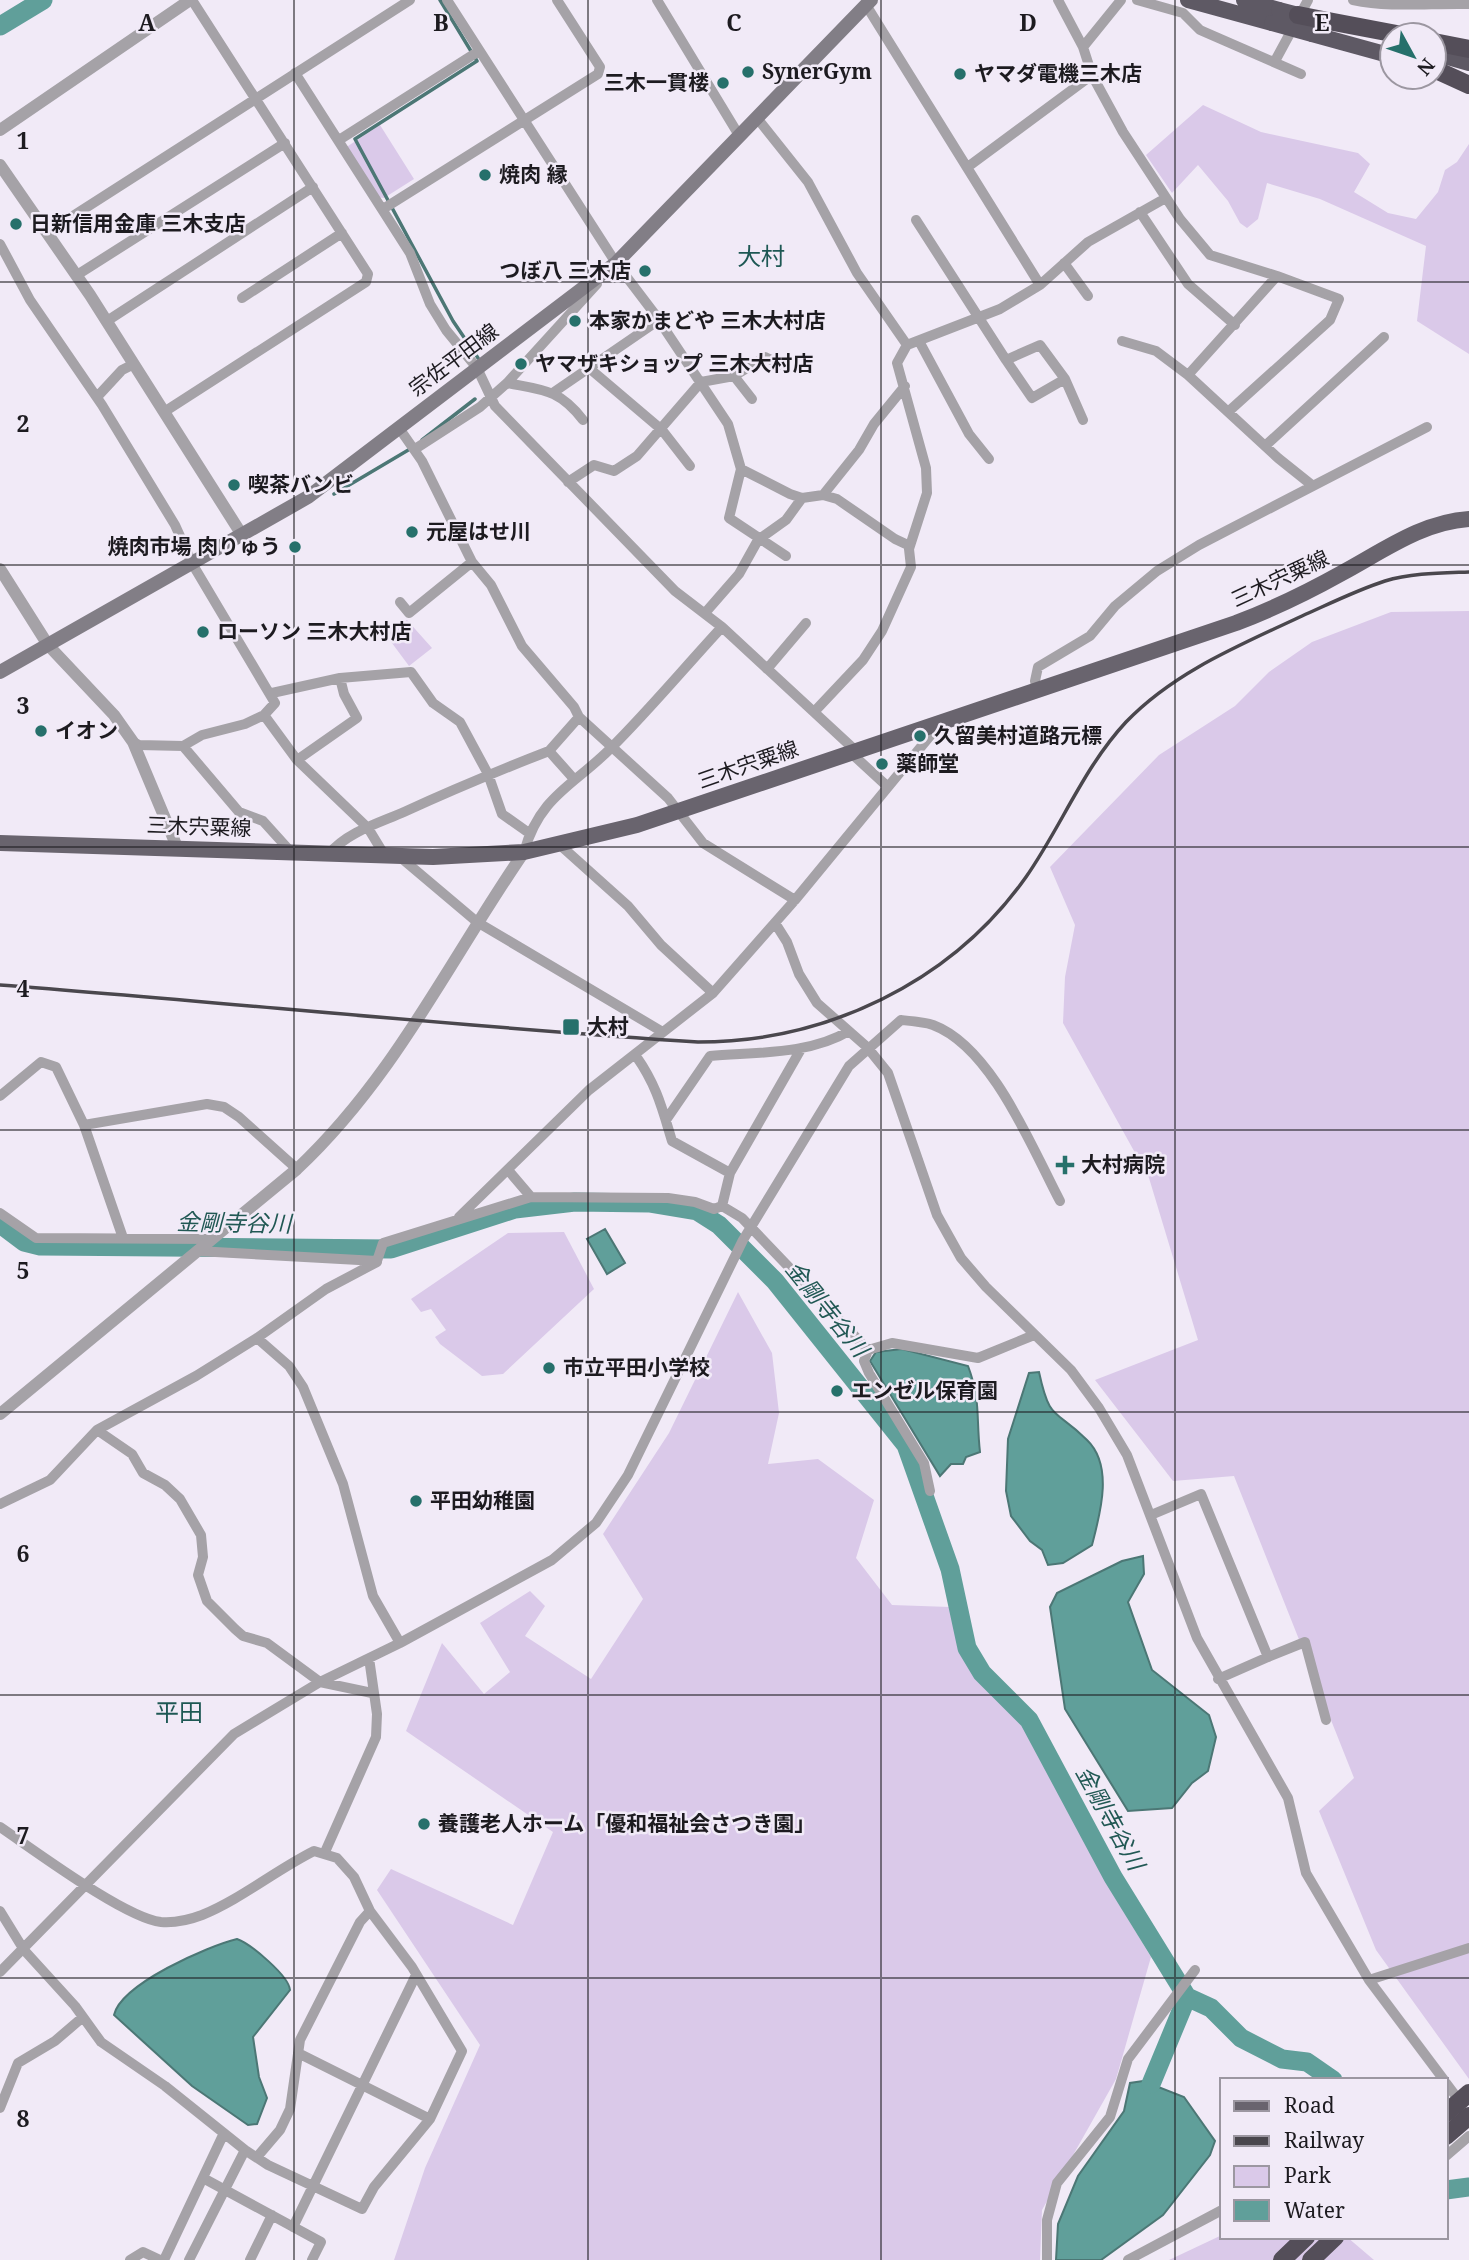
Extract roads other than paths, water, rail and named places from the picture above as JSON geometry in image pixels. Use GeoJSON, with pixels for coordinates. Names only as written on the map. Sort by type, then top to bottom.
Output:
{"type":"FeatureCollection","features":[{"type":"Feature","properties":{"kind":"highway"},"geometry":{"type":"LineString","coordinates":[[1188,0],[1378,38]]}},
{"type":"Feature","properties":{"kind":"highway"},"geometry":{"type":"LineString","coordinates":[[1244,0],[1275,16],[1303,7],[1319,25],[1378,50]]}},
{"type":"Feature","properties":{"kind":"highway"},"geometry":{"type":"LineString","coordinates":[[1319,25],[1378,32]]}},
{"type":"Feature","properties":{"kind":"highway"},"geometry":{"type":"LineString","coordinates":[[1448,45],[1469,49]]}},
{"type":"Feature","properties":{"kind":"highway"},"geometry":{"type":"LineString","coordinates":[[1448,57],[1469,62]]}},
{"type":"Feature","properties":{"kind":"highway"},"geometry":{"type":"LineString","coordinates":[[1448,72],[1469,77]]}},
{"type":"Feature","properties":{"kind":"highway"},"geometry":{"type":"LineString","coordinates":[[1448,75],[1469,85]]}},
{"type":"Feature","properties":{"kind":"highway"},"geometry":{"type":"LineString","coordinates":[[1448,2111],[1469,2093]]}},
{"type":"Feature","properties":{"kind":"highway"},"geometry":{"type":"LineString","coordinates":[[1448,2134],[1469,2116]]}},
{"type":"Feature","properties":{"kind":"highway"},"geometry":{"type":"LineString","coordinates":[[1282,2260],[1304,2239]]}},
{"type":"Feature","properties":{"kind":"highway"},"geometry":{"type":"LineString","coordinates":[[1316,2255],[1333,2239]]}},
{"type":"Feature","properties":{"kind":"main road","name":"宗佐平田線"},"geometry":{"type":"LineString","coordinates":[[0,672],[194,565],[308,497],[616,263],[869,3]]}},
{"type":"Feature","properties":{"kind":"main road","name":"三木宍粟線"},"geometry":{"type":"LineString","coordinates":[[0,843],[392,856],[524,852],[560,845],[678,811],[939,725],[1269,611],[1416,532],[1447,520],[1469,519]]}},
{"type":"Feature","properties":{"kind":"street"},"geometry":{"type":"LineString","coordinates":[[0,130],[191,0],[368,274],[366,282],[164,412]]}},
{"type":"Feature","properties":{"kind":"street"},"geometry":{"type":"LineString","coordinates":[[48,232],[410,0]]}},
{"type":"Feature","properties":{"kind":"street"},"geometry":{"type":"LineString","coordinates":[[447,0],[616,263],[659,320],[728,424],[741,469],[729,518],[758,540],[786,556]]}},
{"type":"Feature","properties":{"kind":"street"},"geometry":{"type":"LineString","coordinates":[[383,209],[598,74],[600,67],[557,0]]}},
{"type":"Feature","properties":{"kind":"street"},"geometry":{"type":"LineString","coordinates":[[657,0],[740,137]]}},
{"type":"Feature","properties":{"kind":"street"},"geometry":{"type":"LineString","coordinates":[[1058,0],[1083,47],[1092,75],[1164,198],[1210,254],[1339,299],[1330,320],[1228,412]]}},
{"type":"Feature","properties":{"kind":"street"},"geometry":{"type":"LineString","coordinates":[[1083,47],[1121,0]]}},
{"type":"Feature","properties":{"kind":"street"},"geometry":{"type":"LineString","coordinates":[[1137,0],[1184,13],[1200,30],[1301,74]]}},
{"type":"Feature","properties":{"kind":"street"},"geometry":{"type":"LineString","coordinates":[[1353,0],[1392,7],[1410,2],[1469,4]]}},
{"type":"Feature","properties":{"kind":"street"},"geometry":{"type":"LineString","coordinates":[[869,3],[1040,285]]}},
{"type":"Feature","properties":{"kind":"street"},"geometry":{"type":"LineString","coordinates":[[1275,61],[1303,7]]}},
{"type":"Feature","properties":{"kind":"street"},"geometry":{"type":"LineString","coordinates":[[339,140],[479,51]]}},
{"type":"Feature","properties":{"kind":"street"},"geometry":{"type":"LineString","coordinates":[[295,73],[410,253],[430,304],[446,330],[477,368],[495,406],[675,591],[722,627],[814,712],[888,787]]}},
{"type":"Feature","properties":{"kind":"street"},"geometry":{"type":"LineString","coordinates":[[969,166],[1092,75]]}},
{"type":"Feature","properties":{"kind":"street"},"geometry":{"type":"LineString","coordinates":[[757,118],[808,182],[857,273],[907,345]]}},
{"type":"Feature","properties":{"kind":"street"},"geometry":{"type":"LineString","coordinates":[[77,275],[285,143]]}},
{"type":"Feature","properties":{"kind":"street"},"geometry":{"type":"LineString","coordinates":[[0,165],[77,275],[242,535]]}},
{"type":"Feature","properties":{"kind":"street"},"geometry":{"type":"LineString","coordinates":[[107,321],[313,187]]}},
{"type":"Feature","properties":{"kind":"street"},"geometry":{"type":"LineString","coordinates":[[814,712],[863,660],[882,631],[908,576],[910,546],[927,493],[926,468],[897,363],[907,345],[1000,309],[1040,285],[1112,226],[1164,198]]}},
{"type":"Feature","properties":{"kind":"street"},"geometry":{"type":"LineString","coordinates":[[1140,212],[1188,284],[1235,325]]}},
{"type":"Feature","properties":{"kind":"street"},"geometry":{"type":"LineString","coordinates":[[916,220],[977,318],[1032,398],[1065,379]]}},
{"type":"Feature","properties":{"kind":"street"},"geometry":{"type":"LineString","coordinates":[[242,298],[342,233]]}},
{"type":"Feature","properties":{"kind":"street"},"geometry":{"type":"LineString","coordinates":[[0,244],[30,300],[97,397],[175,525],[194,565],[275,702],[264,715],[245,724],[202,735],[183,746],[133,742]]}},
{"type":"Feature","properties":{"kind":"street"},"geometry":{"type":"LineString","coordinates":[[415,449],[507,383],[616,263]]}},
{"type":"Feature","properties":{"kind":"street"},"geometry":{"type":"LineString","coordinates":[[1064,263],[1088,296]]}},
{"type":"Feature","properties":{"kind":"street"},"geometry":{"type":"LineString","coordinates":[[1188,375],[1277,276]]}},
{"type":"Feature","properties":{"kind":"street"},"geometry":{"type":"LineString","coordinates":[[554,392],[659,320]]}},
{"type":"Feature","properties":{"kind":"street"},"geometry":{"type":"LineString","coordinates":[[1265,446],[1384,337]]}},
{"type":"Feature","properties":{"kind":"street"},"geometry":{"type":"LineString","coordinates":[[919,341],[969,435],[989,459]]}},
{"type":"Feature","properties":{"kind":"street"},"geometry":{"type":"LineString","coordinates":[[1122,341],[1156,351],[1188,375],[1313,486]]}},
{"type":"Feature","properties":{"kind":"street"},"geometry":{"type":"LineString","coordinates":[[1006,360],[1040,345],[1065,379],[1083,420]]}},
{"type":"Feature","properties":{"kind":"street"},"geometry":{"type":"LineString","coordinates":[[568,482],[594,465],[614,471],[637,456],[701,382],[734,376],[765,357],[784,366]]}},
{"type":"Feature","properties":{"kind":"street"},"geometry":{"type":"LineString","coordinates":[[97,397],[122,370],[134,364]]}},
{"type":"Feature","properties":{"kind":"street"},"geometry":{"type":"LineString","coordinates":[[589,368],[662,430],[690,466]]}},
{"type":"Feature","properties":{"kind":"street"},"geometry":{"type":"LineString","coordinates":[[734,376],[752,399]]}},
{"type":"Feature","properties":{"kind":"street"},"geometry":{"type":"LineString","coordinates":[[507,383],[554,392],[569,403],[583,420]]}},
{"type":"Feature","properties":{"kind":"street"},"geometry":{"type":"LineString","coordinates":[[823,495],[905,386]]}},
{"type":"Feature","properties":{"kind":"street"},"geometry":{"type":"LineString","coordinates":[[1037,690],[1035,681],[1038,667],[1090,636],[1115,606],[1157,571],[1199,545],[1427,427]]}},
{"type":"Feature","properties":{"kind":"street"},"geometry":{"type":"LineString","coordinates":[[399,428],[415,449],[472,562],[491,585],[522,646],[574,706],[579,717],[678,811],[710,849],[796,900]]}},
{"type":"Feature","properties":{"kind":"street"},"geometry":{"type":"LineString","coordinates":[[741,469],[802,498],[823,495],[837,499],[895,540],[910,546]]}},
{"type":"Feature","properties":{"kind":"street"},"geometry":{"type":"LineString","coordinates":[[705,613],[739,574],[758,540],[786,520],[802,498]]}},
{"type":"Feature","properties":{"kind":"street"},"geometry":{"type":"LineString","coordinates":[[400,602],[409,613],[472,562]]}},
{"type":"Feature","properties":{"kind":"street"},"geometry":{"type":"LineString","coordinates":[[0,569],[48,645],[114,715],[133,742],[177,847]]}},
{"type":"Feature","properties":{"kind":"street"},"geometry":{"type":"LineString","coordinates":[[766,669],[806,623]]}},
{"type":"Feature","properties":{"kind":"street"},"geometry":{"type":"LineString","coordinates":[[0,1414],[297,1169],[337,1131],[373,1086],[524,852],[529,833],[540,813],[573,778],[586,772],[612,748],[722,627]]}},
{"type":"Feature","properties":{"kind":"street"},"geometry":{"type":"LineString","coordinates":[[272,693],[340,678],[411,672],[433,702],[460,722],[488,774],[502,814],[529,833]]}},
{"type":"Feature","properties":{"kind":"street"},"geometry":{"type":"LineString","coordinates":[[297,760],[357,718],[344,694],[340,678]]}},
{"type":"Feature","properties":{"kind":"street"},"geometry":{"type":"LineString","coordinates":[[264,715],[297,760],[368,828],[392,856],[477,922],[661,1031]]}},
{"type":"Feature","properties":{"kind":"street"},"geometry":{"type":"LineString","coordinates":[[329,854],[338,843],[368,828],[488,774],[549,751],[579,717]]}},
{"type":"Feature","properties":{"kind":"street"},"geometry":{"type":"LineString","coordinates":[[456,1220],[589,1090],[636,1056],[661,1031],[682,1020],[713,993],[796,900],[939,725]]}},
{"type":"Feature","properties":{"kind":"street"},"geometry":{"type":"LineString","coordinates":[[183,746],[239,812],[263,821],[291,852]]}},
{"type":"Feature","properties":{"kind":"street"},"geometry":{"type":"LineString","coordinates":[[549,751],[573,778]]}},
{"type":"Feature","properties":{"kind":"street"},"geometry":{"type":"LineString","coordinates":[[560,845],[628,906],[660,945],[713,993]]}},
{"type":"Feature","properties":{"kind":"street"},"geometry":{"type":"LineString","coordinates":[[775,923],[787,942],[799,974],[817,1003],[867,1047],[888,1073],[937,1215],[955,1247],[986,1287],[1070,1370],[1099,1408],[1127,1455],[1197,1638],[1282,1787],[1306,1873],[1369,1980],[1441,2078]]}},
{"type":"Feature","properties":{"kind":"street"},"geometry":{"type":"LineString","coordinates":[[0,1972],[234,1734],[320,1682],[400,1643],[552,1560],[596,1523],[628,1475],[750,1229],[849,1066],[867,1047],[901,1020],[932,1025],[948,1033],[979,1059],[999,1086],[1060,1201]]}},
{"type":"Feature","properties":{"kind":"street"},"geometry":{"type":"LineString","coordinates":[[666,1120],[710,1056],[801,1049],[837,1039],[849,1031]]}},
{"type":"Feature","properties":{"kind":"street"},"geometry":{"type":"LineString","coordinates":[[722,1206],[730,1173],[801,1049]]}},
{"type":"Feature","properties":{"kind":"street"},"geometry":{"type":"LineString","coordinates":[[636,1056],[665,1110],[672,1141],[730,1173]]}},
{"type":"Feature","properties":{"kind":"street"},"geometry":{"type":"LineString","coordinates":[[0,1096],[41,1062],[56,1068],[83,1125],[123,1238]]}},
{"type":"Feature","properties":{"kind":"street"},"geometry":{"type":"LineString","coordinates":[[83,1125],[207,1104],[224,1107],[297,1169]]}},
{"type":"Feature","properties":{"kind":"street"},"geometry":{"type":"LineString","coordinates":[[508,1170],[531,1197]]}},
{"type":"Feature","properties":{"kind":"street"},"geometry":{"type":"LineString","coordinates":[[0,1504],[50,1480],[97,1430],[257,1338],[326,1289],[377,1261],[383,1243],[531,1197],[644,1197],[695,1202],[714,1209],[722,1206]]}},
{"type":"Feature","properties":{"kind":"street"},"geometry":{"type":"LineString","coordinates":[[722,1206],[741,1218],[867,1350]]}},
{"type":"Feature","properties":{"kind":"street"},"geometry":{"type":"LineString","coordinates":[[0,1213],[36,1238],[212,1239]]}},
{"type":"Feature","properties":{"kind":"street"},"geometry":{"type":"LineString","coordinates":[[197,1251],[377,1261]]}},
{"type":"Feature","properties":{"kind":"street"},"geometry":{"type":"LineString","coordinates":[[867,1350],[892,1343],[978,1358],[1034,1335]]}},
{"type":"Feature","properties":{"kind":"street"},"geometry":{"type":"LineString","coordinates":[[257,1338],[289,1366],[308,1397],[343,1484],[373,1596],[400,1643]]}},
{"type":"Feature","properties":{"kind":"street"},"geometry":{"type":"LineString","coordinates":[[867,1350],[864,1361],[869,1373],[924,1463],[930,1491]]}},
{"type":"Feature","properties":{"kind":"street"},"geometry":{"type":"LineString","coordinates":[[97,1430],[132,1454],[143,1473],[165,1485],[180,1499],[201,1535],[203,1557],[198,1575],[207,1601],[243,1636],[267,1643],[320,1682],[372,1693]]}},
{"type":"Feature","properties":{"kind":"street"},"geometry":{"type":"LineString","coordinates":[[1151,1515],[1201,1494],[1268,1657]]}},
{"type":"Feature","properties":{"kind":"street"},"geometry":{"type":"LineString","coordinates":[[1218,1679],[1305,1642],[1326,1720]]}},
{"type":"Feature","properties":{"kind":"street"},"geometry":{"type":"LineString","coordinates":[[324,1852],[376,1737],[377,1714],[369,1658]]}},
{"type":"Feature","properties":{"kind":"street"},"geometry":{"type":"LineString","coordinates":[[0,1827],[86,1885],[139,1915],[159,1922],[180,1922],[203,1914],[314,1851],[337,1858],[355,1877],[370,1911],[416,1975],[463,2052],[430,2119],[374,2188],[362,2209],[245,2150],[166,2086],[102,2042],[24,1950],[0,1911]]}},
{"type":"Feature","properties":{"kind":"street"},"geometry":{"type":"LineString","coordinates":[[257,2157],[280,2130],[290,2109],[300,2040],[360,1922],[370,1911]]}},
{"type":"Feature","properties":{"kind":"street"},"geometry":{"type":"LineString","coordinates":[[1369,1980],[1469,1948]]}},
{"type":"Feature","properties":{"kind":"street"},"geometry":{"type":"LineString","coordinates":[[1047,2260],[1047,2220],[1057,2183],[1110,2117],[1128,2059],[1195,1970]]}},
{"type":"Feature","properties":{"kind":"street"},"geometry":{"type":"LineString","coordinates":[[293,2227],[416,1975]]}},
{"type":"Feature","properties":{"kind":"street"},"geometry":{"type":"LineString","coordinates":[[0,2108],[18,2063],[55,2041],[83,2017]]}},
{"type":"Feature","properties":{"kind":"street"},"geometry":{"type":"LineString","coordinates":[[298,2053],[430,2119]]}},
{"type":"Feature","properties":{"kind":"street"},"geometry":{"type":"LineString","coordinates":[[1448,2087],[1469,2116]]}},
{"type":"Feature","properties":{"kind":"street"},"geometry":{"type":"LineString","coordinates":[[131,2260],[143,2252],[162,2260],[224,2133]]}},
{"type":"Feature","properties":{"kind":"street"},"geometry":{"type":"LineString","coordinates":[[1448,2154],[1469,2136]]}},
{"type":"Feature","properties":{"kind":"street"},"geometry":{"type":"LineString","coordinates":[[189,2260],[245,2150]]}},
{"type":"Feature","properties":{"kind":"street"},"geometry":{"type":"LineString","coordinates":[[203,2178],[321,2242],[313,2260]]}},
{"type":"Feature","properties":{"kind":"street"},"geometry":{"type":"LineString","coordinates":[[1128,2260],[1220,2211]]}},
{"type":"Feature","properties":{"kind":"street"},"geometry":{"type":"LineString","coordinates":[[250,2260],[272,2216]]}},
{"type":"Feature","properties":{"kind":"water"},"geometry":{"type":"Polygon","coordinates":[[[605,1229],[625,1263],[607,1274],[587,1239],[605,1229]]]}},
{"type":"Feature","properties":{"kind":"water"},"geometry":{"type":"Polygon","coordinates":[[[902,1349],[968,1366],[972,1378],[980,1452],[966,1457],[963,1464],[951,1464],[940,1476],[870,1361],[876,1352],[902,1349]]]}},
{"type":"Feature","properties":{"kind":"water"},"geometry":{"type":"Polygon","coordinates":[[[1039,1372],[1051,1407],[1087,1440],[1095,1451],[1103,1476],[1101,1505],[1092,1545],[1063,1563],[1048,1565],[1042,1550],[1030,1541],[1011,1516],[1006,1491],[1008,1439],[1029,1373],[1039,1372]]]}},
{"type":"Feature","properties":{"kind":"water"},"geometry":{"type":"Polygon","coordinates":[[[1143,1556],[1144,1574],[1128,1602],[1152,1670],[1209,1715],[1216,1737],[1208,1771],[1192,1783],[1172,1808],[1128,1811],[1065,1709],[1050,1607],[1057,1593],[1122,1561],[1143,1556]]]}},
{"type":"Feature","properties":{"kind":"water"},"geometry":{"type":"Polygon","coordinates":[[[237,1939],[268,1961],[283,1977],[290,1990],[253,2037],[259,2077],[267,2098],[257,2124],[248,2125],[192,2086],[114,2015],[120,2003],[148,1979],[207,1949],[237,1939]]]}},
{"type":"Feature","properties":{"kind":"water"},"geometry":{"type":"Polygon","coordinates":[[[1143,2081],[1184,2097],[1215,2141],[1210,2155],[1163,2215],[1101,2260],[1056,2260],[1058,2224],[1078,2176],[1124,2111],[1130,2083],[1143,2081]]]}},
{"type":"Feature","properties":{"kind":"waterway","name":"金剛寺谷川"},"geometry":{"type":"LineString","coordinates":[[0,26],[43,0]]}},
{"type":"Feature","properties":{"kind":"waterway"},"geometry":{"type":"LineString","coordinates":[[440,0],[477,61],[355,139],[453,321],[478,358]]}},
{"type":"Feature","properties":{"kind":"waterway"},"geometry":{"type":"LineString","coordinates":[[422,440],[475,399]]}},
{"type":"Feature","properties":{"kind":"waterway"},"geometry":{"type":"LineString","coordinates":[[334,494],[410,449]]}},
{"type":"Feature","properties":{"kind":"waterway","name":"金剛寺谷川"},"geometry":{"type":"LineString","coordinates":[[0,1224],[24,1242],[40,1246],[391,1249],[515,1209],[575,1202],[649,1203],[697,1211],[719,1225],[775,1281],[906,1445],[950,1569],[967,1648],[982,1673],[1029,1720],[1113,1877],[1187,1997],[1211,2008],[1241,2038],[1282,2059],[1307,2062],[1330,2078]]}},
{"type":"Feature","properties":{"kind":"waterway"},"geometry":{"type":"LineString","coordinates":[[1151,2084],[1187,1997]]}},
{"type":"Feature","properties":{"kind":"waterway","name":"金剛寺谷川"},"geometry":{"type":"LineString","coordinates":[[1448,2190],[1469,2187]]}},
{"type":"Feature","properties":{"kind":"railway"},"geometry":{"type":"LineString","coordinates":[[0,985],[698,1042],[746,1039],[793,1031],[838,1018],[882,999],[923,976],[961,948],[996,915],[1026,877],[1111,740],[1126,722],[1165,688],[1232,649],[1364,589],[1405,576],[1469,572]]}},
{"type":"Feature","properties":{"kind":"place","name":"SynerGym"},"geometry":{"type":"Point","coordinates":[748,72]}},
{"type":"Feature","properties":{"kind":"place","name":"ヤマダ電機三木店"},"geometry":{"type":"Point","coordinates":[960,74]}},
{"type":"Feature","properties":{"kind":"place","name":"三木一貫楼"},"geometry":{"type":"Point","coordinates":[723,83]}},
{"type":"Feature","properties":{"kind":"place","name":"焼肉 縁"},"geometry":{"type":"Point","coordinates":[485,175]}},
{"type":"Feature","properties":{"kind":"place","name":"日新信用金庫 三木支店"},"geometry":{"type":"Point","coordinates":[16,224]}},
{"type":"Feature","properties":{"kind":"place","name":"つぼ八 三木店"},"geometry":{"type":"Point","coordinates":[645,271]}},
{"type":"Feature","properties":{"kind":"place","name":"本家かまどや 三木大村店"},"geometry":{"type":"Point","coordinates":[575,321]}},
{"type":"Feature","properties":{"kind":"place","name":"ヤマザキショップ 三木大村店"},"geometry":{"type":"Point","coordinates":[521,364]}},
{"type":"Feature","properties":{"kind":"place","name":"喫茶バンビ"},"geometry":{"type":"Point","coordinates":[234,485]}},
{"type":"Feature","properties":{"kind":"place","name":"元屋はせ川"},"geometry":{"type":"Point","coordinates":[412,532]}},
{"type":"Feature","properties":{"kind":"place","name":"焼肉市場 肉りゅう"},"geometry":{"type":"Point","coordinates":[295,547]}},
{"type":"Feature","properties":{"kind":"place","name":"ローソン 三木大村店"},"geometry":{"type":"Point","coordinates":[203,632]}},
{"type":"Feature","properties":{"kind":"place","name":"イオン"},"geometry":{"type":"Point","coordinates":[41,731]}},
{"type":"Feature","properties":{"kind":"place","name":"久留美村道路元標"},"geometry":{"type":"Point","coordinates":[920,736]}},
{"type":"Feature","properties":{"kind":"place","name":"薬師堂"},"geometry":{"type":"Point","coordinates":[882,764]}},
{"type":"Feature","properties":{"kind":"place","name":"大村"},"geometry":{"type":"Point","coordinates":[571,1027]}},
{"type":"Feature","properties":{"kind":"place","name":"大村病院"},"geometry":{"type":"Point","coordinates":[1065,1165]}},
{"type":"Feature","properties":{"kind":"place","name":"市立平田小学校"},"geometry":{"type":"Point","coordinates":[549,1368]}},
{"type":"Feature","properties":{"kind":"place","name":"エンゼル保育園"},"geometry":{"type":"Point","coordinates":[837,1391]}},
{"type":"Feature","properties":{"kind":"place","name":"平田幼稚園"},"geometry":{"type":"Point","coordinates":[416,1501]}},
{"type":"Feature","properties":{"kind":"place","name":"養護老人ホーム「優和福祉会さつき園」"},"geometry":{"type":"Point","coordinates":[424,1824]}},
{"type":"Feature","properties":{"kind":"district","name":"大村"},"geometry":{"type":"Point","coordinates":[761,257]}},
{"type":"Feature","properties":{"kind":"district","name":"平田"},"geometry":{"type":"Point","coordinates":[179,1713]}}]}
